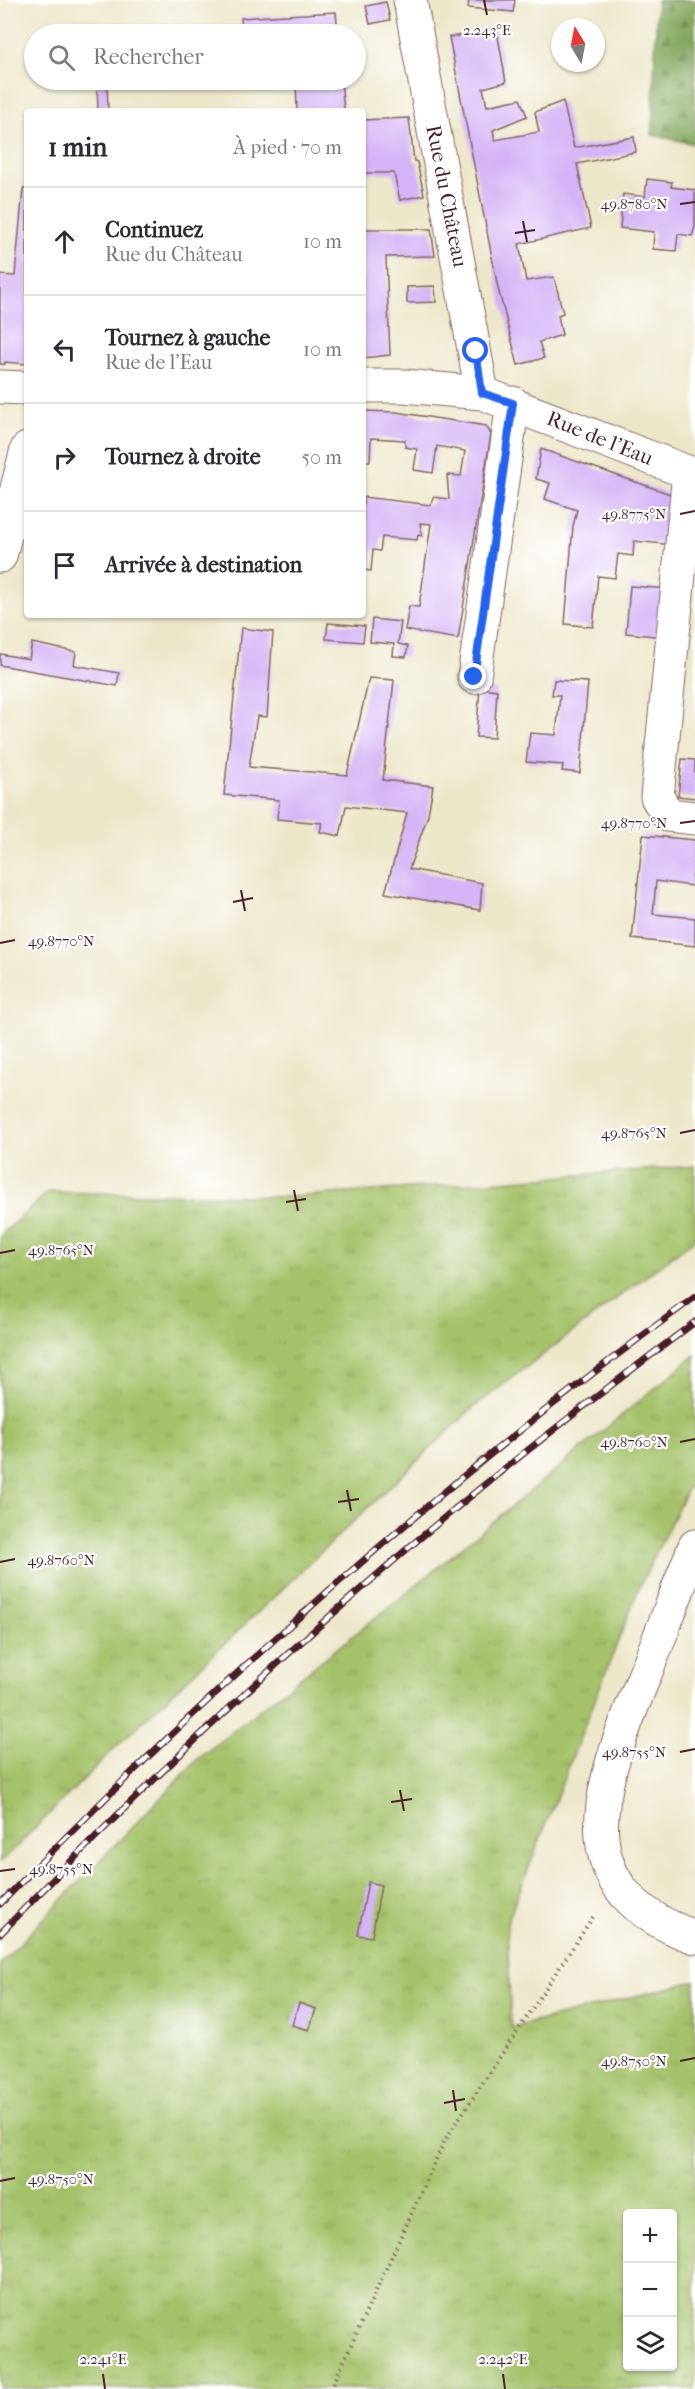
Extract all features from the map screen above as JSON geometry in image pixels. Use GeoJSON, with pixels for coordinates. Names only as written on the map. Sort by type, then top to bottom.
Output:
{"type":"FeatureCollection","features":[{"type":"Feature","properties":{"kind":"street","name":"Rue du Château"},"geometry":{"type":"LineString","coordinates":[[410,0],[482,393]]}},
{"type":"Feature","properties":{"kind":"street","name":"Rue de l'Eau"},"geometry":{"type":"LineString","coordinates":[[366,386],[404,386],[482,393],[513,403],[692,474]]}},
{"type":"Feature","properties":{"kind":"street"},"geometry":{"type":"LineString","coordinates":[[0,387],[24,388]]}},
{"type":"Feature","properties":{"kind":"street"},"geometry":{"type":"LineString","coordinates":[[474,677],[513,403]]}},
{"type":"Feature","properties":{"kind":"street"},"geometry":{"type":"LineString","coordinates":[[0,556],[24,461]]}},
{"type":"Feature","properties":{"kind":"street"},"geometry":{"type":"LineString","coordinates":[[692,474],[657,797],[668,815],[695,818]]}},
{"type":"Feature","properties":{"kind":"street"},"geometry":{"type":"LineString","coordinates":[[695,1546],[627,1720],[605,1786],[601,1808],[601,1834],[615,1882],[648,1916],[672,1929],[695,1937]]}},
{"type":"Feature","properties":{"kind":"path"},"geometry":{"type":"LineString","coordinates":[[331,2389],[445,2140],[615,1882]]}},
{"type":"Feature","properties":{"kind":"green space"},"geometry":{"type":"Polygon","coordinates":[[[657,0],[695,0],[695,144],[652,135],[657,0]]]}},
{"type":"Feature","properties":{"kind":"green space"},"geometry":{"type":"Polygon","coordinates":[[[695,1166],[695,1239],[474,1407],[119,1744],[0,1863],[0,1236],[48,1192],[293,1197],[695,1166]]]}},
{"type":"Feature","properties":{"kind":"green space"},"geometry":{"type":"Polygon","coordinates":[[[695,1355],[695,1473],[639,1588],[507,1923],[511,2028],[695,1981],[695,2389],[0,2389],[0,1964],[199,1758],[404,1595],[695,1355]]]}},
{"type":"Feature","properties":{"kind":"building"},"geometry":{"type":"Polygon","coordinates":[[[469,0],[515,0],[513,12],[468,8],[469,0]]]}},
{"type":"Feature","properties":{"kind":"building"},"geometry":{"type":"Polygon","coordinates":[[[386,2],[390,20],[370,24],[366,6],[386,2]]]}},
{"type":"Feature","properties":{"kind":"building"},"geometry":{"type":"Polygon","coordinates":[[[336,12],[337,24],[242,24],[241,18],[336,12]]]}},
{"type":"Feature","properties":{"kind":"building"},"geometry":{"type":"Polygon","coordinates":[[[497,31],[506,82],[483,88],[487,106],[520,99],[527,116],[493,130],[495,140],[539,132],[535,112],[563,101],[574,148],[634,137],[636,152],[577,164],[591,228],[519,244],[526,281],[554,277],[563,313],[558,315],[562,335],[539,342],[544,358],[518,365],[498,288],[449,37],[497,31]]]}},
{"type":"Feature","properties":{"kind":"building"},"geometry":{"type":"Polygon","coordinates":[[[97,90],[107,90],[108,108],[98,108],[97,90]]]}},
{"type":"Feature","properties":{"kind":"building"},"geometry":{"type":"Polygon","coordinates":[[[296,90],[342,90],[344,108],[297,108],[296,90]]]}},
{"type":"Feature","properties":{"kind":"building"},"geometry":{"type":"Polygon","coordinates":[[[409,118],[414,161],[417,162],[424,195],[400,200],[394,173],[366,173],[366,120],[409,118]]]}},
{"type":"Feature","properties":{"kind":"building"},"geometry":{"type":"Polygon","coordinates":[[[647,179],[672,182],[671,187],[695,190],[695,227],[692,236],[678,234],[676,251],[653,249],[654,232],[620,228],[623,194],[645,197],[647,179]]]}},
{"type":"Feature","properties":{"kind":"building"},"geometry":{"type":"Polygon","coordinates":[[[24,189],[24,364],[5,362],[5,364],[0,364],[0,275],[15,276],[24,189]]]}},
{"type":"Feature","properties":{"kind":"building"},"geometry":{"type":"Polygon","coordinates":[[[366,229],[431,229],[435,256],[386,257],[390,355],[366,358],[366,229]]]}},
{"type":"Feature","properties":{"kind":"building"},"geometry":{"type":"Polygon","coordinates":[[[435,286],[436,302],[407,303],[407,287],[435,286]]]}},
{"type":"Feature","properties":{"kind":"building"},"geometry":{"type":"Polygon","coordinates":[[[366,411],[396,412],[486,426],[491,434],[458,639],[405,630],[409,606],[419,607],[431,524],[420,523],[422,536],[418,535],[417,540],[382,537],[380,551],[373,550],[371,571],[366,570],[366,497],[431,505],[433,497],[449,499],[447,475],[461,476],[465,451],[437,446],[433,473],[414,470],[417,449],[405,447],[405,440],[371,438],[370,461],[366,461],[366,411]]]}},
{"type":"Feature","properties":{"kind":"building"},"geometry":{"type":"Polygon","coordinates":[[[541,449],[679,497],[674,545],[634,541],[633,556],[618,554],[615,578],[598,576],[593,627],[565,624],[573,526],[577,510],[545,499],[550,483],[536,479],[541,449]]]}},
{"type":"Feature","properties":{"kind":"building"},"geometry":{"type":"Polygon","coordinates":[[[630,586],[669,589],[664,637],[626,633],[630,586]]]}},
{"type":"Feature","properties":{"kind":"building"},"geometry":{"type":"Polygon","coordinates":[[[372,619],[401,622],[398,644],[408,646],[406,657],[393,656],[394,644],[370,642],[372,619]]]}},
{"type":"Feature","properties":{"kind":"building"},"geometry":{"type":"Polygon","coordinates":[[[328,623],[365,626],[363,642],[326,639],[328,623]]]}},
{"type":"Feature","properties":{"kind":"building"},"geometry":{"type":"Polygon","coordinates":[[[241,628],[273,632],[267,717],[257,716],[249,767],[347,775],[369,678],[394,680],[383,780],[433,786],[428,815],[409,869],[482,883],[480,910],[385,893],[407,813],[346,806],[340,836],[320,832],[322,823],[277,819],[279,800],[224,795],[241,628]]]}},
{"type":"Feature","properties":{"kind":"building"},"geometry":{"type":"Polygon","coordinates":[[[32,643],[76,652],[74,665],[119,673],[117,686],[0,665],[0,654],[29,659],[32,643]]]}},
{"type":"Feature","properties":{"kind":"building"},"geometry":{"type":"Polygon","coordinates":[[[554,680],[588,682],[580,773],[562,771],[563,765],[526,762],[530,733],[556,735],[560,695],[552,695],[554,680]]]}},
{"type":"Feature","properties":{"kind":"building"},"geometry":{"type":"Polygon","coordinates":[[[480,688],[497,690],[494,738],[476,737],[480,688]]]}},
{"type":"Feature","properties":{"kind":"building"},"geometry":{"type":"Polygon","coordinates":[[[682,759],[695,760],[695,798],[678,796],[682,759]]]}},
{"type":"Feature","properties":{"kind":"building"},"geometry":{"type":"Polygon","coordinates":[[[643,835],[695,840],[692,886],[656,881],[653,914],[695,918],[695,946],[632,939],[643,835]]]}},
{"type":"Feature","properties":{"kind":"building"},"geometry":{"type":"Polygon","coordinates":[[[368,1882],[381,1885],[372,1937],[358,1935],[368,1882]]]}},
{"type":"Feature","properties":{"kind":"building"},"geometry":{"type":"Polygon","coordinates":[[[299,2003],[316,2009],[309,2030],[292,2025],[299,2003]]]}},
{"type":"Feature","properties":{"kind":"railway"},"geometry":{"type":"LineString","coordinates":[[0,1904],[164,1741],[422,1510],[602,1366],[695,1297]]}},
{"type":"Feature","properties":{"kind":"railway"},"geometry":{"type":"LineString","coordinates":[[0,1934],[192,1744],[341,1607],[503,1469],[695,1322]]}},
{"type":"Feature","properties":{"kind":"route"},"geometry":{"type":"LineString","coordinates":[[474,677],[513,403],[482,393],[476,351]]}}]}
